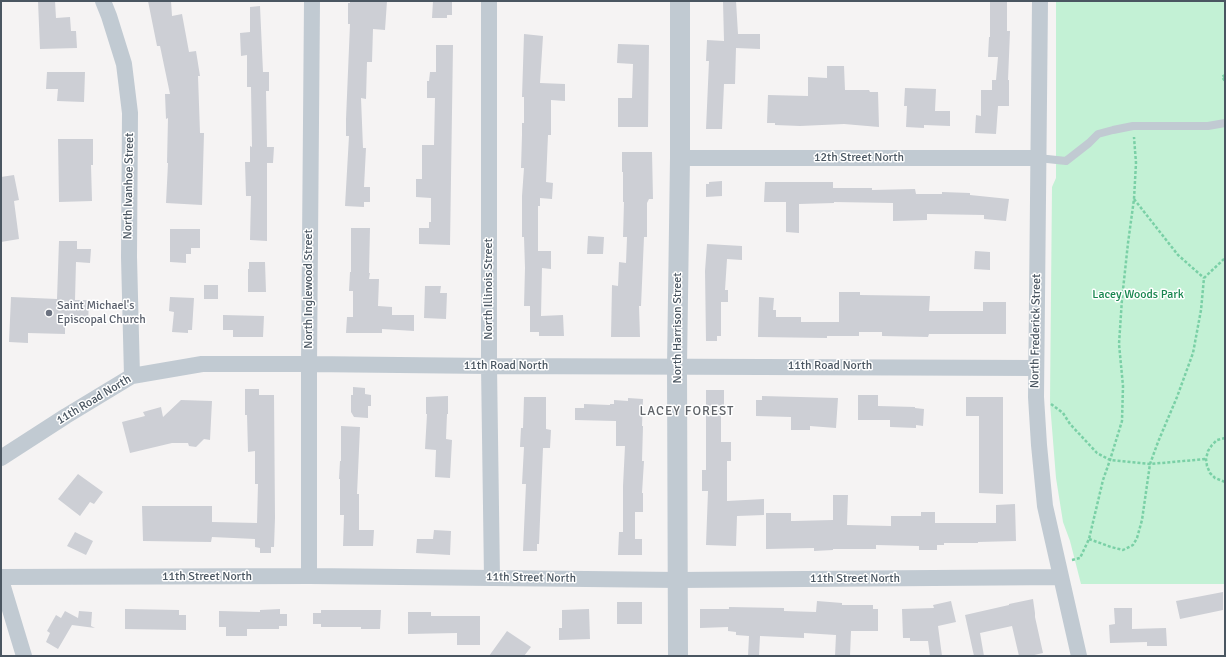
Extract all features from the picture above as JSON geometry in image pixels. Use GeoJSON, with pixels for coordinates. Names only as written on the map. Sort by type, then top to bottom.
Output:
{"type":"FeatureCollection","features":[{"type":"Feature","properties":{"kind":"street","name":"North Ivanhoe Street"},"geometry":{"type":"LineString","coordinates":[[103,1],[124,64],[130,113],[129,257],[132,376]]}},
{"type":"Feature","properties":{"kind":"street","name":"North Inglewood Street"},"geometry":{"type":"LineString","coordinates":[[309,576],[312,1]]}},
{"type":"Feature","properties":{"kind":"street","name":"North Illinois Street"},"geometry":{"type":"LineString","coordinates":[[489,1],[489,366],[492,578]]}},
{"type":"Feature","properties":{"kind":"street","name":"North Harrison Street"},"geometry":{"type":"LineString","coordinates":[[678,656],[680,1]]}},
{"type":"Feature","properties":{"kind":"street","name":"North Frederick Street"},"geometry":{"type":"LineString","coordinates":[[1040,1],[1035,368],[1038,444],[1045,506],[1079,656]]}},
{"type":"Feature","properties":{"kind":"street","name":"12th Street North"},"geometry":{"type":"LineString","coordinates":[[680,158],[1038,158]]}},
{"type":"Feature","properties":{"kind":"street","name":"11th Road North"},"geometry":{"type":"LineString","coordinates":[[1,458],[132,376],[202,364],[1035,368]]}},
{"type":"Feature","properties":{"kind":"street","name":"11th Street North"},"geometry":{"type":"LineString","coordinates":[[1,578],[309,576],[678,580],[1061,577]]}},
{"type":"Feature","properties":{"kind":"street"},"geometry":{"type":"LineString","coordinates":[[1,578],[24,656]]}},
{"type":"Feature","properties":{"kind":"lane"},"geometry":{"type":"LineString","coordinates":[[1038,158],[1066,161],[1098,134],[1133,126],[1208,126],[1225,124]]}},
{"type":"Feature","properties":{"kind":"path"},"geometry":{"type":"LineString","coordinates":[[1225,75],[1222,77],[1225,81]]}},
{"type":"Feature","properties":{"kind":"path"},"geometry":{"type":"LineString","coordinates":[[1074,559],[1080,558],[1089,539],[1103,480],[1122,421],[1123,386],[1119,344],[1121,307],[1134,199],[1136,163],[1133,126]]}},
{"type":"Feature","properties":{"kind":"path"},"geometry":{"type":"LineString","coordinates":[[1134,199],[1178,255],[1204,278]]}},
{"type":"Feature","properties":{"kind":"path"},"geometry":{"type":"LineString","coordinates":[[1089,539],[1123,550],[1133,545],[1137,538],[1142,520],[1150,464],[1193,353],[1202,310],[1204,278],[1225,258]]}},
{"type":"Feature","properties":{"kind":"path"},"geometry":{"type":"LineString","coordinates":[[1036,397],[1052,404],[1063,413],[1070,424],[1097,453],[1110,460],[1150,464],[1206,459]]}},
{"type":"Feature","properties":{"kind":"path"},"geometry":{"type":"LineString","coordinates":[[1225,438],[1217,440],[1212,445],[1206,459],[1210,473],[1215,478],[1225,482]]}},
{"type":"Feature","properties":{"kind":"green space","name":"Lacey Woods Park"},"geometry":{"type":"Polygon","coordinates":[[[1056,1],[1225,1],[1225,584],[1081,584],[1070,541],[1063,522],[1056,478],[1050,403],[1052,187],[1056,178],[1056,1]]]}},
{"type":"Feature","properties":{"kind":"building"},"geometry":{"type":"Polygon","coordinates":[[[38,1],[55,1],[56,18],[70,17],[71,31],[76,31],[77,48],[40,49],[38,1]]]}},
{"type":"Feature","properties":{"kind":"building"},"geometry":{"type":"Polygon","coordinates":[[[148,1],[171,1],[172,16],[182,14],[189,52],[196,51],[200,76],[198,76],[200,133],[204,133],[202,205],[166,203],[168,118],[166,119],[165,94],[170,94],[160,46],[157,46],[148,1]]]}},
{"type":"Feature","properties":{"kind":"building"},"geometry":{"type":"Polygon","coordinates":[[[350,1],[387,1],[385,30],[373,29],[372,62],[367,62],[366,99],[361,98],[363,148],[366,148],[364,187],[370,187],[370,202],[364,202],[364,207],[345,206],[349,136],[346,136],[346,119],[350,24],[348,24],[348,3],[350,3],[350,1]]]}},
{"type":"Feature","properties":{"kind":"building"},"geometry":{"type":"Polygon","coordinates":[[[433,1],[452,1],[452,15],[447,15],[447,18],[432,18],[433,1]]]}},
{"type":"Feature","properties":{"kind":"building"},"geometry":{"type":"Polygon","coordinates":[[[723,1],[736,1],[738,34],[760,34],[760,49],[736,48],[735,84],[724,84],[722,129],[706,129],[709,61],[706,61],[707,40],[724,41],[723,1]]]}},
{"type":"Feature","properties":{"kind":"building"},"geometry":{"type":"Polygon","coordinates":[[[990,1],[1007,1],[1007,31],[1010,31],[1008,80],[1009,106],[998,106],[996,134],[975,133],[976,115],[981,116],[981,90],[992,90],[992,80],[996,80],[998,57],[988,57],[990,37],[990,1]]]}},
{"type":"Feature","properties":{"kind":"building"},"geometry":{"type":"Polygon","coordinates":[[[260,6],[263,72],[269,72],[269,91],[266,91],[267,147],[274,147],[273,163],[267,163],[267,241],[250,240],[251,196],[246,196],[245,162],[250,162],[250,146],[252,147],[251,87],[247,87],[247,55],[241,56],[240,33],[250,32],[250,7],[260,6]]]}},
{"type":"Feature","properties":{"kind":"building"},"geometry":{"type":"Polygon","coordinates":[[[524,34],[543,36],[540,83],[565,84],[565,101],[551,100],[551,135],[548,135],[546,182],[553,183],[552,199],[540,198],[540,206],[538,206],[538,251],[551,251],[551,269],[542,268],[541,316],[563,315],[564,336],[539,336],[539,332],[530,332],[530,306],[524,306],[525,268],[524,237],[522,237],[522,196],[524,168],[521,168],[522,123],[524,123],[524,97],[522,97],[524,34]]]}},
{"type":"Feature","properties":{"kind":"building"},"geometry":{"type":"Polygon","coordinates":[[[618,44],[649,45],[648,127],[618,127],[618,98],[632,98],[633,64],[617,63],[618,44]]]}},
{"type":"Feature","properties":{"kind":"building"},"geometry":{"type":"Polygon","coordinates":[[[436,45],[453,45],[450,245],[419,244],[419,228],[429,228],[429,222],[431,222],[431,198],[416,197],[416,179],[422,179],[422,145],[434,145],[435,98],[427,98],[427,81],[429,81],[430,72],[436,72],[436,45]]]}},
{"type":"Feature","properties":{"kind":"building"},"geometry":{"type":"Polygon","coordinates":[[[827,66],[844,66],[845,90],[869,90],[870,92],[878,92],[879,127],[844,124],[800,126],[775,125],[775,123],[767,123],[768,95],[808,96],[808,77],[827,78],[827,66]]]}},
{"type":"Feature","properties":{"kind":"building"},"geometry":{"type":"Polygon","coordinates":[[[47,72],[85,72],[84,102],[57,101],[58,89],[46,89],[47,72]]]}},
{"type":"Feature","properties":{"kind":"building"},"geometry":{"type":"Polygon","coordinates":[[[905,88],[936,89],[935,111],[950,111],[950,126],[924,125],[924,128],[906,127],[907,106],[904,106],[905,88]]]}},
{"type":"Feature","properties":{"kind":"building"},"geometry":{"type":"Polygon","coordinates":[[[58,139],[93,139],[93,165],[91,165],[92,201],[59,202],[58,139]]]}},
{"type":"Feature","properties":{"kind":"building"},"geometry":{"type":"Polygon","coordinates":[[[622,152],[652,152],[653,199],[649,199],[647,203],[647,237],[644,237],[641,306],[639,306],[640,337],[611,337],[612,285],[618,286],[619,262],[626,263],[627,237],[623,237],[624,202],[622,152]]]}},
{"type":"Feature","properties":{"kind":"building"},"geometry":{"type":"Polygon","coordinates":[[[14,175],[19,200],[14,201],[19,239],[1,242],[1,177],[14,175]]]}},
{"type":"Feature","properties":{"kind":"building"},"geometry":{"type":"Polygon","coordinates":[[[722,181],[722,196],[706,197],[706,184],[709,184],[709,182],[722,181]]]}},
{"type":"Feature","properties":{"kind":"building"},"geometry":{"type":"Polygon","coordinates":[[[765,182],[833,182],[833,188],[872,188],[872,190],[915,189],[916,194],[942,194],[942,192],[970,193],[970,195],[1009,199],[1006,221],[984,219],[984,215],[927,214],[927,220],[893,221],[893,203],[834,202],[799,204],[799,233],[786,232],[786,202],[764,202],[765,182]]]}},
{"type":"Feature","properties":{"kind":"building"},"geometry":{"type":"Polygon","coordinates":[[[351,228],[370,228],[369,279],[379,279],[378,306],[392,307],[392,315],[414,315],[414,331],[382,329],[382,333],[346,333],[347,317],[353,317],[353,291],[349,291],[351,272],[351,228]]]}},
{"type":"Feature","properties":{"kind":"building"},"geometry":{"type":"Polygon","coordinates":[[[170,229],[200,229],[200,248],[191,248],[191,254],[186,254],[186,263],[170,262],[170,229]]]}},
{"type":"Feature","properties":{"kind":"building"},"geometry":{"type":"Polygon","coordinates":[[[588,236],[604,237],[603,254],[587,254],[588,236]]]}},
{"type":"Feature","properties":{"kind":"building","name":"Saint Michael's Episcopal Church"},"geometry":{"type":"Polygon","coordinates":[[[59,241],[77,241],[77,249],[91,249],[90,263],[76,262],[75,300],[89,300],[88,324],[65,323],[65,334],[28,333],[28,343],[9,342],[11,297],[57,299],[59,241]]]}},
{"type":"Feature","properties":{"kind":"building"},"geometry":{"type":"Polygon","coordinates":[[[707,244],[742,246],[742,260],[727,259],[725,290],[728,290],[728,302],[721,302],[721,336],[717,336],[717,341],[706,341],[705,271],[707,244]]]}},
{"type":"Feature","properties":{"kind":"building"},"geometry":{"type":"Polygon","coordinates":[[[975,251],[990,252],[990,270],[974,269],[975,251]]]}},
{"type":"Feature","properties":{"kind":"building"},"geometry":{"type":"Polygon","coordinates":[[[249,262],[265,262],[266,292],[248,292],[249,262]]]}},
{"type":"Feature","properties":{"kind":"building"},"geometry":{"type":"Polygon","coordinates":[[[204,285],[218,285],[218,299],[204,299],[204,285]]]}},
{"type":"Feature","properties":{"kind":"building"},"geometry":{"type":"Polygon","coordinates":[[[425,286],[441,286],[440,293],[447,293],[446,319],[424,318],[425,286]]]}},
{"type":"Feature","properties":{"kind":"building"},"geometry":{"type":"Polygon","coordinates":[[[839,292],[860,292],[860,295],[930,296],[929,311],[983,311],[983,302],[1006,302],[1006,334],[929,334],[928,337],[882,336],[882,332],[859,332],[859,336],[827,336],[827,338],[758,337],[759,297],[774,298],[773,310],[776,310],[776,317],[801,317],[801,322],[839,322],[839,292]]]}},
{"type":"Feature","properties":{"kind":"building"},"geometry":{"type":"Polygon","coordinates":[[[170,297],[194,298],[192,330],[188,330],[188,333],[172,332],[174,312],[169,311],[170,297]]]}},
{"type":"Feature","properties":{"kind":"building"},"geometry":{"type":"Polygon","coordinates":[[[223,315],[264,316],[263,337],[233,337],[233,330],[223,330],[223,315]]]}},
{"type":"Feature","properties":{"kind":"building"},"geometry":{"type":"Polygon","coordinates":[[[353,387],[365,388],[365,394],[371,395],[371,406],[368,406],[368,418],[354,417],[351,412],[351,395],[353,395],[353,387]]]}},
{"type":"Feature","properties":{"kind":"building"},"geometry":{"type":"Polygon","coordinates":[[[245,389],[259,389],[259,395],[274,395],[275,518],[274,547],[271,547],[271,553],[260,553],[260,548],[255,547],[255,539],[212,537],[211,542],[143,541],[142,506],[212,506],[212,522],[257,523],[258,484],[255,484],[255,451],[248,452],[247,415],[245,415],[245,389]]]}},
{"type":"Feature","properties":{"kind":"building"},"geometry":{"type":"Polygon","coordinates":[[[706,390],[724,390],[724,412],[721,412],[721,442],[731,442],[731,461],[727,461],[727,501],[764,499],[764,515],[737,516],[736,546],[706,545],[708,491],[702,491],[702,470],[706,470],[706,390]]]}},
{"type":"Feature","properties":{"kind":"building"},"geometry":{"type":"Polygon","coordinates":[[[858,395],[878,395],[878,406],[915,407],[924,409],[923,426],[916,425],[916,428],[890,427],[890,420],[858,420],[858,395]]]}},
{"type":"Feature","properties":{"kind":"building"},"geometry":{"type":"Polygon","coordinates":[[[448,396],[446,439],[452,440],[450,478],[435,477],[436,450],[425,449],[427,414],[426,397],[448,396]]]}},
{"type":"Feature","properties":{"kind":"building"},"geometry":{"type":"Polygon","coordinates":[[[762,396],[838,398],[836,428],[810,426],[810,430],[791,430],[791,417],[756,416],[756,400],[762,400],[762,396]]]}},
{"type":"Feature","properties":{"kind":"building"},"geometry":{"type":"Polygon","coordinates":[[[524,397],[546,397],[546,429],[551,430],[550,448],[543,448],[539,544],[537,544],[537,551],[523,551],[526,484],[522,484],[524,447],[520,447],[521,428],[523,428],[524,397]]]}},
{"type":"Feature","properties":{"kind":"building"},"geometry":{"type":"Polygon","coordinates":[[[966,397],[1003,397],[1003,494],[979,493],[979,416],[966,416],[966,397]]]}},
{"type":"Feature","properties":{"kind":"building"},"geometry":{"type":"Polygon","coordinates":[[[628,398],[643,399],[643,512],[635,512],[635,539],[642,539],[642,555],[618,555],[619,532],[623,532],[625,446],[616,446],[616,421],[575,420],[575,408],[584,408],[584,404],[610,405],[614,404],[614,400],[628,401],[628,398]]]}},
{"type":"Feature","properties":{"kind":"building"},"geometry":{"type":"Polygon","coordinates":[[[181,400],[212,401],[210,440],[204,439],[196,447],[189,446],[188,443],[172,443],[130,453],[122,422],[145,416],[143,412],[161,407],[163,417],[181,400]]]}},
{"type":"Feature","properties":{"kind":"building"},"geometry":{"type":"Polygon","coordinates":[[[341,426],[360,427],[357,494],[359,494],[359,530],[374,530],[373,546],[343,546],[344,515],[340,515],[339,479],[341,461],[341,426]]]}},
{"type":"Feature","properties":{"kind":"building"},"geometry":{"type":"Polygon","coordinates":[[[78,474],[103,492],[94,504],[90,502],[80,516],[58,499],[78,474]]]}},
{"type":"Feature","properties":{"kind":"building"},"geometry":{"type":"Polygon","coordinates":[[[833,495],[848,495],[847,525],[891,526],[891,516],[921,516],[921,512],[935,512],[935,523],[996,523],[996,505],[1015,504],[1016,541],[944,543],[944,545],[937,545],[937,550],[919,550],[919,546],[876,545],[876,549],[833,549],[814,551],[814,548],[766,549],[766,513],[791,513],[791,521],[833,520],[833,495]]]}},
{"type":"Feature","properties":{"kind":"building"},"geometry":{"type":"Polygon","coordinates":[[[434,530],[451,531],[450,555],[416,553],[417,539],[433,539],[434,530]]]}},
{"type":"Feature","properties":{"kind":"building"},"geometry":{"type":"Polygon","coordinates":[[[75,532],[93,541],[86,555],[67,546],[75,532]]]}},
{"type":"Feature","properties":{"kind":"building"},"geometry":{"type":"Polygon","coordinates":[[[1223,592],[1223,610],[1180,619],[1176,601],[1223,592]]]}},
{"type":"Feature","properties":{"kind":"building"},"geometry":{"type":"Polygon","coordinates":[[[1033,599],[1035,617],[1043,653],[1030,656],[1019,656],[1012,626],[980,633],[984,656],[974,656],[965,615],[1033,599]]]}},
{"type":"Feature","properties":{"kind":"building"},"geometry":{"type":"Polygon","coordinates":[[[817,601],[842,603],[842,605],[873,605],[873,609],[878,609],[878,631],[851,631],[850,656],[835,656],[836,635],[804,633],[804,638],[760,636],[759,656],[748,656],[749,636],[736,635],[736,632],[728,631],[728,627],[700,628],[700,609],[729,609],[729,607],[784,608],[784,611],[816,612],[817,601]]]}},
{"type":"Feature","properties":{"kind":"building"},"geometry":{"type":"Polygon","coordinates":[[[951,601],[956,622],[938,626],[942,656],[930,656],[928,641],[910,641],[910,638],[903,638],[902,609],[934,608],[933,605],[951,601]]]}},
{"type":"Feature","properties":{"kind":"building"},"geometry":{"type":"Polygon","coordinates":[[[617,602],[642,602],[642,624],[617,624],[617,602]]]}},
{"type":"Feature","properties":{"kind":"building"},"geometry":{"type":"Polygon","coordinates":[[[1114,608],[1132,608],[1132,629],[1166,628],[1167,646],[1147,646],[1147,642],[1110,643],[1109,625],[1115,624],[1114,608]]]}},
{"type":"Feature","properties":{"kind":"building"},"geometry":{"type":"Polygon","coordinates":[[[125,609],[179,610],[179,615],[186,615],[186,630],[125,629],[125,609]]]}},
{"type":"Feature","properties":{"kind":"building"},"geometry":{"type":"Polygon","coordinates":[[[280,609],[280,614],[287,614],[287,626],[279,626],[279,629],[247,629],[247,636],[226,636],[226,627],[219,627],[219,611],[260,612],[260,610],[280,609]]]}},
{"type":"Feature","properties":{"kind":"building"},"geometry":{"type":"Polygon","coordinates":[[[589,609],[590,639],[559,640],[559,628],[562,628],[562,610],[589,609]]]}},
{"type":"Feature","properties":{"kind":"building"},"geometry":{"type":"Polygon","coordinates":[[[321,610],[381,610],[380,629],[361,629],[361,627],[321,627],[321,624],[313,624],[313,613],[321,613],[321,610]]]}},
{"type":"Feature","properties":{"kind":"building"},"geometry":{"type":"Polygon","coordinates":[[[65,611],[78,618],[79,611],[92,612],[91,626],[95,628],[72,625],[58,649],[46,642],[50,633],[47,631],[56,615],[61,618],[65,611]]]}},
{"type":"Feature","properties":{"kind":"building"},"geometry":{"type":"Polygon","coordinates":[[[408,612],[431,612],[431,616],[480,616],[480,645],[457,645],[457,633],[408,634],[408,612]]]}},
{"type":"Feature","properties":{"kind":"building"},"geometry":{"type":"Polygon","coordinates":[[[507,631],[531,647],[524,656],[489,656],[507,631]]]}},
{"type":"Feature","properties":{"kind":"place","name":"Saint Michael's Episcopal Church"},"geometry":{"type":"Point","coordinates":[49,313]}},
{"type":"Feature","properties":{"kind":"district","name":"LACEY FOREST"},"geometry":{"type":"Point","coordinates":[687,412]}}]}
